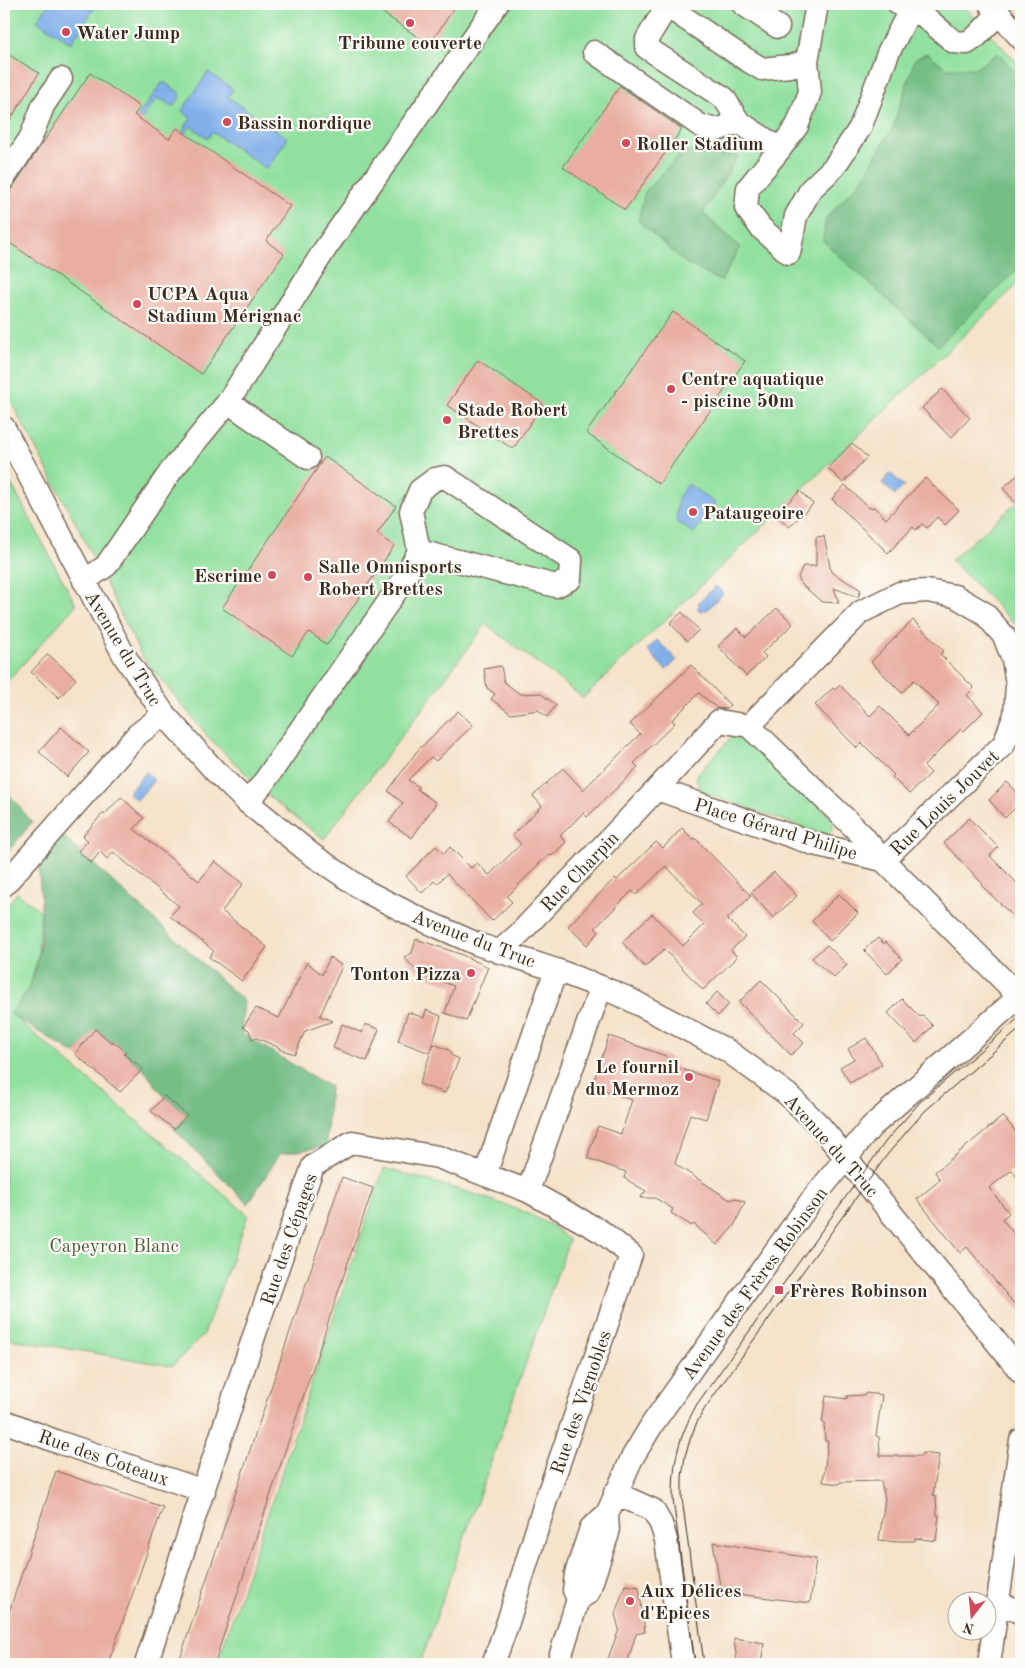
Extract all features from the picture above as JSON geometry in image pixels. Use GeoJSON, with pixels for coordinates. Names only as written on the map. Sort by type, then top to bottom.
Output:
{"type":"FeatureCollection","features":[{"type":"Feature","properties":{"kind":"street"},"geometry":{"type":"LineString","coordinates":[[84,581],[106,566],[171,471],[228,402],[325,249],[497,4]]}},
{"type":"Feature","properties":{"kind":"street"},"geometry":{"type":"LineString","coordinates":[[743,4],[778,27]]}},
{"type":"Feature","properties":{"kind":"street"},"geometry":{"type":"LineString","coordinates":[[817,4],[807,61],[810,92],[797,126],[748,188],[746,208],[761,228],[789,253],[796,216],[811,190],[834,167],[860,128],[904,7],[924,16],[954,42],[967,43],[977,36],[994,9],[1021,38]]}},
{"type":"Feature","properties":{"kind":"street"},"geometry":{"type":"LineString","coordinates":[[780,149],[740,122],[724,98],[647,48],[647,39],[668,5],[739,56],[762,69],[790,66],[807,61]]}},
{"type":"Feature","properties":{"kind":"street"},"geometry":{"type":"LineString","coordinates":[[594,52],[701,126],[717,130],[740,122]]}},
{"type":"Feature","properties":{"kind":"street"},"geometry":{"type":"LineString","coordinates":[[4,178],[31,137],[42,106],[61,79]]}},
{"type":"Feature","properties":{"kind":"street"},"geometry":{"type":"LineString","coordinates":[[228,402],[308,458]]}},
{"type":"Feature","properties":{"kind":"street","name":"Avenue du Truc"},"geometry":{"type":"LineString","coordinates":[[4,428],[125,657],[164,714],[215,771],[247,802],[311,854],[367,892],[416,917],[499,952],[556,970],[626,998],[728,1051],[764,1076],[787,1094],[820,1126],[1021,1372]]}},
{"type":"Feature","properties":{"kind":"street"},"geometry":{"type":"LineString","coordinates":[[247,802],[262,785],[403,581],[419,551],[411,510],[420,490],[435,479],[445,476],[570,560],[570,579],[556,586],[419,551]]}},
{"type":"Feature","properties":{"kind":"street","name":"Rue Louis Jouvet"},"geometry":{"type":"LineString","coordinates":[[749,726],[861,612],[900,593],[926,591],[955,596],[984,613],[1004,636],[1013,659],[1017,684],[1015,715],[1004,744],[883,860],[1020,996]]}},
{"type":"Feature","properties":{"kind":"street"},"geometry":{"type":"LineString","coordinates":[[4,885],[136,735],[164,714]]}},
{"type":"Feature","properties":{"kind":"street"},"geometry":{"type":"LineString","coordinates":[[657,790],[719,720],[749,726]]}},
{"type":"Feature","properties":{"kind":"street","name":"Place Gérard Philipe"},"geometry":{"type":"LineString","coordinates":[[749,726],[862,835],[883,860]]}},
{"type":"Feature","properties":{"kind":"street","name":"Place Gérard Philipe"},"geometry":{"type":"LineString","coordinates":[[657,790],[814,844],[883,860]]}},
{"type":"Feature","properties":{"kind":"street","name":"Rue Charpin"},"geometry":{"type":"LineString","coordinates":[[499,952],[657,790]]}},
{"type":"Feature","properties":{"kind":"street"},"geometry":{"type":"LineString","coordinates":[[485,1175],[556,970]]}},
{"type":"Feature","properties":{"kind":"street"},"geometry":{"type":"LineString","coordinates":[[528,1191],[602,987]]}},
{"type":"Feature","properties":{"kind":"street","name":"Avenue des Frères Robinson"},"geometry":{"type":"LineString","coordinates":[[558,1664],[578,1599],[588,1593],[608,1533],[607,1514],[615,1493],[632,1458],[653,1423],[811,1201],[880,1117],[1020,996]]}},
{"type":"Feature","properties":{"kind":"street","name":"Rue des Cépages"},"geometry":{"type":"LineString","coordinates":[[146,1664],[272,1283],[313,1166],[352,1142],[438,1157],[485,1175]]}},
{"type":"Feature","properties":{"kind":"street","name":"Rue des Vignobles"},"geometry":{"type":"LineString","coordinates":[[485,1175],[528,1191],[602,1232],[631,1255],[549,1491],[493,1664]]}},
{"type":"Feature","properties":{"kind":"street","name":"Rue des Coteaux"},"geometry":{"type":"LineString","coordinates":[[4,1421],[64,1444],[204,1491]]}},
{"type":"Feature","properties":{"kind":"street"},"geometry":{"type":"LineString","coordinates":[[998,1594],[1021,1440]]}},
{"type":"Feature","properties":{"kind":"street"},"geometry":{"type":"LineString","coordinates":[[615,1493],[653,1510],[661,1524],[666,1540],[683,1664]]}},
{"type":"Feature","properties":{"kind":"street"},"geometry":{"type":"LineString","coordinates":[[998,1602],[1021,1613]]}},
{"type":"Feature","properties":{"kind":"street"},"geometry":{"type":"LineString","coordinates":[[989,1664],[992,1640]]}},
{"type":"Feature","properties":{"kind":"green space","name":"Stade Robert Brettes"},"geometry":{"type":"Polygon","coordinates":[[[4,4],[962,4],[1021,67],[1021,281],[583,698],[486,624],[324,839],[274,801],[210,739],[141,655],[80,531],[4,389],[4,4]]]}},
{"type":"Feature","properties":{"kind":"green space"},"geometry":{"type":"Polygon","coordinates":[[[927,53],[947,68],[976,68],[998,53],[1021,78],[1021,266],[938,346],[823,241],[826,218],[862,180],[893,127],[915,59],[927,53]]]}},
{"type":"Feature","properties":{"kind":"green space"},"geometry":{"type":"Polygon","coordinates":[[[683,151],[738,156],[703,213],[740,247],[721,281],[687,264],[638,221],[645,192],[683,151]]]}},
{"type":"Feature","properties":{"kind":"green space"},"geometry":{"type":"Polygon","coordinates":[[[7,476],[76,605],[4,685],[4,480],[7,476]]]}},
{"type":"Feature","properties":{"kind":"green space"},"geometry":{"type":"Polygon","coordinates":[[[1021,499],[1021,630],[951,560],[1021,499]]]}},
{"type":"Feature","properties":{"kind":"green space"},"geometry":{"type":"Polygon","coordinates":[[[748,736],[834,820],[832,831],[825,835],[702,792],[696,779],[699,772],[731,738],[748,736]]]}},
{"type":"Feature","properties":{"kind":"green space"},"geometry":{"type":"Polygon","coordinates":[[[4,788],[32,822],[4,857],[4,788]]]}},
{"type":"Feature","properties":{"kind":"green space"},"geometry":{"type":"Polygon","coordinates":[[[58,832],[244,1001],[241,1033],[330,1087],[326,1146],[280,1154],[248,1204],[174,1129],[186,1114],[164,1096],[143,1069],[96,1029],[75,1054],[10,1014],[28,989],[36,969],[39,953],[41,900],[37,849],[58,832]]]}},
{"type":"Feature","properties":{"kind":"green space","name":"Capeyron Blanc"},"geometry":{"type":"Polygon","coordinates":[[[17,893],[41,911],[38,957],[30,986],[11,1014],[248,1215],[204,1334],[172,1366],[4,1338],[4,910],[17,893]]]}},
{"type":"Feature","properties":{"kind":"green space"},"geometry":{"type":"Polygon","coordinates":[[[384,1168],[468,1192],[525,1212],[554,1227],[569,1240],[420,1664],[217,1664],[384,1168]]]}},
{"type":"Feature","properties":{"kind":"water","name":"Water Jump"},"geometry":{"type":"Polygon","coordinates":[[[49,4],[97,4],[71,43],[37,21],[49,4]]]}},
{"type":"Feature","properties":{"kind":"water","name":"Bassin nordique"},"geometry":{"type":"Polygon","coordinates":[[[208,72],[233,89],[228,97],[288,138],[267,169],[212,132],[208,138],[190,126],[185,134],[182,132],[191,118],[182,111],[208,72]]]}},
{"type":"Feature","properties":{"kind":"water"},"geometry":{"type":"Polygon","coordinates":[[[162,83],[180,93],[180,98],[174,106],[161,99],[156,99],[141,120],[137,117],[162,83]]]}},
{"type":"Feature","properties":{"kind":"water"},"geometry":{"type":"Polygon","coordinates":[[[890,473],[904,486],[895,495],[882,483],[890,473]]]}},
{"type":"Feature","properties":{"kind":"water","name":"Pataugeoire"},"geometry":{"type":"Polygon","coordinates":[[[688,484],[715,503],[694,533],[676,521],[678,498],[688,484]]]}},
{"type":"Feature","properties":{"kind":"water"},"geometry":{"type":"Polygon","coordinates":[[[716,586],[723,593],[706,611],[704,609],[701,612],[697,608],[700,606],[698,603],[716,586]]]}},
{"type":"Feature","properties":{"kind":"water"},"geometry":{"type":"Polygon","coordinates":[[[657,640],[677,660],[666,670],[647,650],[657,640]]]}},
{"type":"Feature","properties":{"kind":"water"},"geometry":{"type":"Polygon","coordinates":[[[146,772],[154,780],[137,800],[128,793],[146,772]]]}},
{"type":"Feature","properties":{"kind":"building"},"geometry":{"type":"Polygon","coordinates":[[[370,4],[457,4],[429,45],[370,4]]]}},
{"type":"Feature","properties":{"kind":"building"},"geometry":{"type":"Polygon","coordinates":[[[4,52],[39,73],[4,130],[4,52]]]}},
{"type":"Feature","properties":{"kind":"building"},"geometry":{"type":"Polygon","coordinates":[[[90,73],[140,107],[134,115],[169,139],[177,128],[290,206],[266,241],[284,254],[201,374],[4,239],[4,200],[90,73]]]}},
{"type":"Feature","properties":{"kind":"building","name":"Roller Stadium"},"geometry":{"type":"Polygon","coordinates":[[[620,86],[682,129],[625,210],[563,167],[620,86]]]}},
{"type":"Feature","properties":{"kind":"building","name":"Centre aquatique - piscine 50m"},"geometry":{"type":"Polygon","coordinates":[[[673,312],[745,361],[659,484],[586,433],[673,312]]]}},
{"type":"Feature","properties":{"kind":"building"},"geometry":{"type":"Polygon","coordinates":[[[478,360],[543,404],[513,449],[447,405],[478,360]]]}},
{"type":"Feature","properties":{"kind":"building"},"geometry":{"type":"Polygon","coordinates":[[[942,389],[970,418],[951,438],[922,408],[942,389]]]}},
{"type":"Feature","properties":{"kind":"building"},"geometry":{"type":"Polygon","coordinates":[[[852,443],[867,457],[843,483],[828,468],[852,443]]]}},
{"type":"Feature","properties":{"kind":"building","name":"Salle Omnisports Robert Brettes"},"geometry":{"type":"Polygon","coordinates":[[[325,457],[396,506],[377,534],[394,546],[327,645],[309,632],[292,656],[222,608],[325,457]]]}},
{"type":"Feature","properties":{"kind":"building"},"geometry":{"type":"Polygon","coordinates":[[[1021,472],[1021,509],[1003,488],[1021,472]]]}},
{"type":"Feature","properties":{"kind":"building"},"geometry":{"type":"Polygon","coordinates":[[[925,478],[959,510],[945,525],[937,517],[927,528],[922,524],[916,530],[913,527],[888,553],[832,499],[845,485],[869,508],[874,507],[886,519],[925,478]]]}},
{"type":"Feature","properties":{"kind":"building"},"geometry":{"type":"Polygon","coordinates":[[[800,491],[813,504],[789,527],[776,514],[800,491]]]}},
{"type":"Feature","properties":{"kind":"building"},"geometry":{"type":"Polygon","coordinates":[[[824,536],[831,572],[861,590],[858,597],[834,588],[839,603],[822,602],[802,585],[798,577],[803,566],[816,566],[816,537],[824,536]]]}},
{"type":"Feature","properties":{"kind":"building"},"geometry":{"type":"Polygon","coordinates":[[[777,608],[793,624],[762,653],[766,657],[746,676],[718,646],[737,628],[746,637],[777,608]]]}},
{"type":"Feature","properties":{"kind":"building"},"geometry":{"type":"Polygon","coordinates":[[[682,612],[699,630],[687,641],[670,623],[682,612]]]}},
{"type":"Feature","properties":{"kind":"building"},"geometry":{"type":"Polygon","coordinates":[[[913,620],[944,651],[940,654],[974,688],[967,695],[983,712],[964,731],[962,728],[924,766],[931,773],[909,794],[892,777],[894,775],[862,743],[857,748],[815,705],[833,688],[835,690],[840,685],[870,716],[880,706],[909,735],[939,705],[914,680],[902,693],[871,662],[913,620]]]}},
{"type":"Feature","properties":{"kind":"building"},"geometry":{"type":"Polygon","coordinates":[[[48,654],[76,679],[59,698],[31,672],[48,654]]]}},
{"type":"Feature","properties":{"kind":"building"},"geometry":{"type":"Polygon","coordinates":[[[691,665],[730,705],[726,709],[717,708],[699,693],[672,720],[675,723],[634,763],[638,767],[587,817],[583,813],[560,836],[566,842],[552,856],[550,854],[540,863],[507,897],[512,902],[492,921],[447,874],[437,884],[434,881],[422,893],[406,876],[436,846],[444,854],[450,847],[471,868],[477,863],[489,875],[521,844],[512,835],[542,806],[533,796],[563,768],[583,790],[640,734],[630,724],[691,665]]]}},
{"type":"Feature","properties":{"kind":"building"},"geometry":{"type":"Polygon","coordinates":[[[501,666],[504,682],[520,694],[540,693],[556,705],[547,717],[538,710],[511,714],[491,699],[495,694],[487,688],[484,669],[501,666]]]}},
{"type":"Feature","properties":{"kind":"building"},"geometry":{"type":"Polygon","coordinates":[[[458,711],[473,725],[436,761],[431,757],[408,780],[419,787],[417,789],[436,803],[412,838],[389,822],[403,803],[388,791],[417,751],[458,711]]]}},
{"type":"Feature","properties":{"kind":"building"},"geometry":{"type":"Polygon","coordinates":[[[61,727],[89,752],[67,777],[39,752],[61,727]]]}},
{"type":"Feature","properties":{"kind":"building"},"geometry":{"type":"Polygon","coordinates":[[[1007,782],[1021,796],[1021,802],[1005,818],[989,800],[1007,782]]]}},
{"type":"Feature","properties":{"kind":"building"},"geometry":{"type":"Polygon","coordinates":[[[121,797],[144,818],[134,829],[199,881],[215,861],[243,884],[222,911],[267,947],[242,981],[209,957],[214,951],[170,916],[179,906],[113,852],[107,859],[100,852],[91,863],[78,851],[88,841],[83,836],[103,813],[104,815],[121,797]]]}},
{"type":"Feature","properties":{"kind":"building"},"geometry":{"type":"Polygon","coordinates":[[[969,818],[998,847],[990,856],[1021,887],[1021,924],[981,885],[983,884],[944,843],[969,818]]]}},
{"type":"Feature","properties":{"kind":"building"},"geometry":{"type":"Polygon","coordinates":[[[682,828],[693,839],[695,838],[751,896],[727,919],[745,937],[731,950],[737,957],[703,990],[664,949],[645,967],[622,942],[652,914],[683,946],[704,925],[693,913],[702,904],[666,866],[636,895],[632,891],[595,928],[599,932],[587,945],[568,926],[615,878],[617,880],[656,842],[663,848],[682,828]]]}},
{"type":"Feature","properties":{"kind":"building"},"geometry":{"type":"Polygon","coordinates":[[[774,872],[797,896],[773,918],[751,893],[774,872]]]}},
{"type":"Feature","properties":{"kind":"building"},"geometry":{"type":"Polygon","coordinates":[[[839,894],[858,913],[830,941],[812,921],[839,894]]]}},
{"type":"Feature","properties":{"kind":"building"},"geometry":{"type":"Polygon","coordinates":[[[878,938],[884,944],[886,942],[902,959],[887,974],[864,950],[878,938]]]}},
{"type":"Feature","properties":{"kind":"building"},"geometry":{"type":"Polygon","coordinates":[[[416,939],[460,954],[488,967],[466,1021],[445,1013],[454,986],[421,974],[404,957],[412,953],[416,939]]]}},
{"type":"Feature","properties":{"kind":"building"},"geometry":{"type":"Polygon","coordinates":[[[827,945],[847,965],[834,978],[812,958],[827,945]]]}},
{"type":"Feature","properties":{"kind":"building"},"geometry":{"type":"Polygon","coordinates":[[[330,957],[342,966],[320,1016],[333,1021],[305,1031],[295,1054],[279,1049],[257,1038],[252,1039],[249,1030],[243,1027],[256,1008],[279,1018],[307,962],[322,975],[330,957]]]}},
{"type":"Feature","properties":{"kind":"building"},"geometry":{"type":"Polygon","coordinates":[[[761,980],[804,1023],[794,1033],[804,1043],[791,1055],[739,1002],[761,980]]]}},
{"type":"Feature","properties":{"kind":"building"},"geometry":{"type":"Polygon","coordinates":[[[717,992],[729,1004],[718,1016],[706,1004],[717,992]]]}},
{"type":"Feature","properties":{"kind":"building"},"geometry":{"type":"Polygon","coordinates":[[[902,999],[920,1017],[922,1015],[933,1026],[916,1043],[888,1013],[902,999]]]}},
{"type":"Feature","properties":{"kind":"building"},"geometry":{"type":"Polygon","coordinates":[[[426,1010],[441,1016],[430,1053],[398,1041],[408,1012],[424,1018],[426,1010]]]}},
{"type":"Feature","properties":{"kind":"building"},"geometry":{"type":"Polygon","coordinates":[[[342,1024],[362,1033],[365,1024],[379,1029],[367,1061],[333,1048],[342,1024]]]}},
{"type":"Feature","properties":{"kind":"building"},"geometry":{"type":"Polygon","coordinates":[[[95,1029],[112,1043],[113,1041],[126,1052],[124,1054],[143,1069],[120,1092],[75,1054],[95,1029]]]}},
{"type":"Feature","properties":{"kind":"building"},"geometry":{"type":"Polygon","coordinates":[[[609,1036],[666,1056],[678,1068],[718,1081],[706,1119],[690,1114],[675,1164],[730,1200],[735,1198],[745,1202],[734,1226],[717,1245],[694,1224],[692,1226],[671,1213],[673,1209],[655,1198],[640,1198],[646,1191],[624,1178],[626,1172],[587,1158],[598,1126],[621,1134],[632,1100],[592,1086],[609,1036]]]}},
{"type":"Feature","properties":{"kind":"building"},"geometry":{"type":"Polygon","coordinates":[[[866,1038],[882,1064],[850,1083],[840,1067],[854,1059],[848,1049],[866,1038]]]}},
{"type":"Feature","properties":{"kind":"building"},"geometry":{"type":"Polygon","coordinates":[[[434,1044],[451,1051],[451,1055],[459,1059],[445,1093],[419,1084],[434,1044]]]}},
{"type":"Feature","properties":{"kind":"building"},"geometry":{"type":"Polygon","coordinates":[[[164,1096],[187,1115],[174,1129],[151,1111],[164,1096]]]}},
{"type":"Feature","properties":{"kind":"building"},"geometry":{"type":"Polygon","coordinates":[[[1003,1116],[1021,1138],[1021,1183],[1012,1170],[989,1188],[1009,1213],[1002,1219],[1021,1242],[1021,1312],[967,1247],[960,1253],[917,1199],[940,1180],[935,1172],[1003,1116]]]}},
{"type":"Feature","properties":{"kind":"building"},"geometry":{"type":"Polygon","coordinates":[[[342,1177],[373,1188],[214,1664],[178,1664],[342,1177]]]}},
{"type":"Feature","properties":{"kind":"building"},"geometry":{"type":"Polygon","coordinates":[[[866,1393],[882,1395],[876,1436],[879,1437],[880,1456],[922,1456],[922,1453],[939,1455],[933,1495],[936,1496],[937,1515],[939,1515],[936,1541],[915,1538],[915,1541],[896,1542],[879,1540],[885,1499],[881,1481],[840,1482],[839,1484],[823,1482],[828,1441],[825,1441],[824,1422],[822,1422],[826,1396],[847,1399],[847,1396],[865,1395],[866,1393]]]}},
{"type":"Feature","properties":{"kind":"building"},"geometry":{"type":"Polygon","coordinates":[[[56,1471],[163,1507],[108,1664],[4,1664],[4,1627],[56,1471]]]}},
{"type":"Feature","properties":{"kind":"building"},"geometry":{"type":"Polygon","coordinates":[[[713,1542],[816,1559],[810,1603],[721,1592],[713,1542]]]}},
{"type":"Feature","properties":{"kind":"building","name":"Aux Délices d'Epices"},"geometry":{"type":"Polygon","coordinates":[[[625,1585],[639,1587],[645,1632],[636,1634],[627,1664],[606,1664],[619,1629],[615,1614],[625,1585]]]}},
{"type":"Feature","properties":{"kind":"building"},"geometry":{"type":"Polygon","coordinates":[[[734,1638],[764,1643],[761,1664],[737,1664],[734,1638]]]}},
{"type":"Feature","properties":{"kind":"tram line"},"geometry":{"type":"LineString","coordinates":[[695,1664],[673,1499],[674,1473],[678,1450],[685,1428],[697,1404],[886,1141],[920,1102],[1021,1016]]}},
{"type":"Feature","properties":{"kind":"tram line"},"geometry":{"type":"LineString","coordinates":[[704,1664],[682,1498],[685,1456],[697,1422],[705,1408],[887,1155],[925,1111],[1021,1028]]}},
{"type":"Feature","properties":{"kind":"place","name":"Tribune couverte"},"geometry":{"type":"Point","coordinates":[410,23]}},
{"type":"Feature","properties":{"kind":"place","name":"Water Jump"},"geometry":{"type":"Point","coordinates":[66,32]}},
{"type":"Feature","properties":{"kind":"place","name":"Bassin nordique"},"geometry":{"type":"Point","coordinates":[227,122]}},
{"type":"Feature","properties":{"kind":"place","name":"Roller Stadium"},"geometry":{"type":"Point","coordinates":[626,143]}},
{"type":"Feature","properties":{"kind":"place","name":"UCPA Aqua Stadium Mérignac"},"geometry":{"type":"Point","coordinates":[137,304]}},
{"type":"Feature","properties":{"kind":"place","name":"Centre aquatique - piscine 50m"},"geometry":{"type":"Point","coordinates":[671,389]}},
{"type":"Feature","properties":{"kind":"place","name":"Stade Robert Brettes"},"geometry":{"type":"Point","coordinates":[447,420]}},
{"type":"Feature","properties":{"kind":"place","name":"Pataugeoire"},"geometry":{"type":"Point","coordinates":[693,512]}},
{"type":"Feature","properties":{"kind":"place","name":"Escrime"},"geometry":{"type":"Point","coordinates":[272,575]}},
{"type":"Feature","properties":{"kind":"place","name":"Salle Omnisports Robert Brettes"},"geometry":{"type":"Point","coordinates":[308,577]}},
{"type":"Feature","properties":{"kind":"place","name":"Tonton Pizza"},"geometry":{"type":"Point","coordinates":[471,973]}},
{"type":"Feature","properties":{"kind":"place","name":"Le fournil du Mermoz"},"geometry":{"type":"Point","coordinates":[689,1077]}},
{"type":"Feature","properties":{"kind":"place","name":"Frères Robinson"},"geometry":{"type":"Point","coordinates":[779,1290]}},
{"type":"Feature","properties":{"kind":"place","name":"Aux Délices d'Epices"},"geometry":{"type":"Point","coordinates":[630,1601]}}]}
